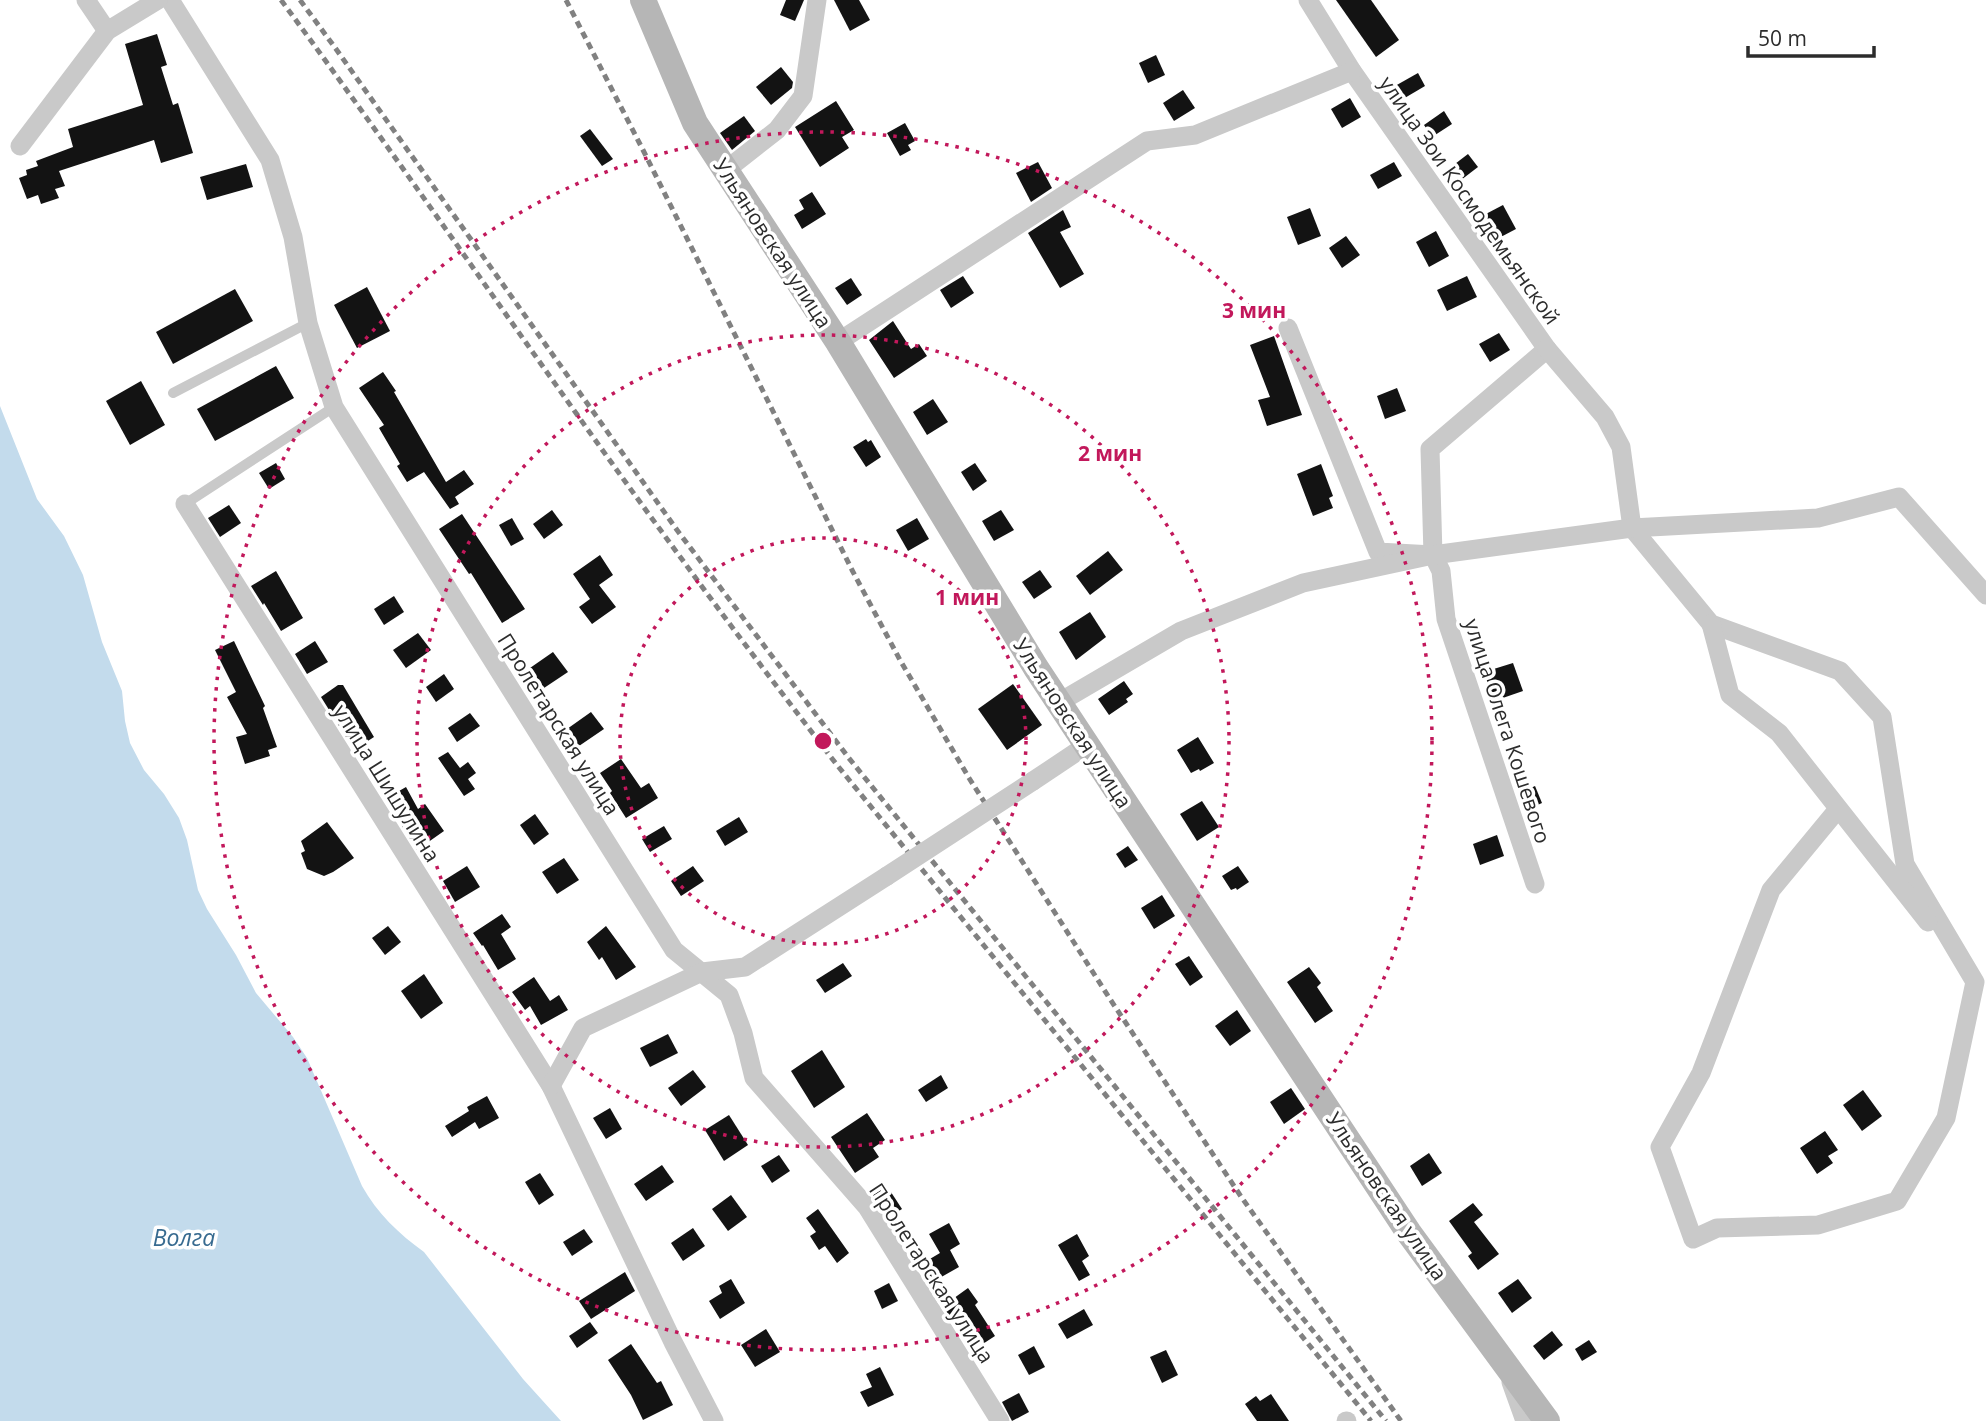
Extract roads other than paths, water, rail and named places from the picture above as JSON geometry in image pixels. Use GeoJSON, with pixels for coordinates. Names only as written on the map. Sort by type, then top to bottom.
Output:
{"type":"FeatureCollection","features":[{"type":"Feature","properties":{"kind":"main road","name":"Ульяновская улица"},"geometry":{"type":"LineString","coordinates":[[643,0],[695,123],[838,342],[1058,703],[1409,1233],[1547,1421]]}},
{"type":"Feature","properties":{"kind":"street"},"geometry":{"type":"LineString","coordinates":[[86,0],[107,31]]}},
{"type":"Feature","properties":{"kind":"street"},"geometry":{"type":"LineString","coordinates":[[20,146],[107,31],[158,0]]}},
{"type":"Feature","properties":{"kind":"street","name":"Пролетарская улица"},"geometry":{"type":"LineString","coordinates":[[170,0],[270,160],[293,237],[308,323],[334,407],[674,950],[729,995],[743,1033],[754,1078],[867,1207],[1000,1421]]}},
{"type":"Feature","properties":{"kind":"street"},"geometry":{"type":"LineString","coordinates":[[726,170],[777,130],[803,96],[817,0]]}},
{"type":"Feature","properties":{"kind":"street","name":"улица Зои Космодемьянской"},"geometry":{"type":"LineString","coordinates":[[1308,0],[1352,71],[1547,349],[1430,449],[1433,555]]}},
{"type":"Feature","properties":{"kind":"street"},"geometry":{"type":"LineString","coordinates":[[838,342],[1147,141],[1195,135],[1352,71]]}},
{"type":"Feature","properties":{"kind":"street"},"geometry":{"type":"LineString","coordinates":[[1287,328],[1378,552],[1433,555]]}},
{"type":"Feature","properties":{"kind":"street"},"geometry":{"type":"LineString","coordinates":[[1547,349],[1605,417],[1621,447],[1632,528],[1711,624],[1730,695],[1779,733],[1975,982]]}},
{"type":"Feature","properties":{"kind":"street"},"geometry":{"type":"LineString","coordinates":[[1058,703],[1181,631],[1303,583],[1433,555],[1632,528],[1818,519],[1899,497],[1986,594]]}},
{"type":"Feature","properties":{"kind":"street","name":"улица Шишулина"},"geometry":{"type":"LineString","coordinates":[[185,504],[551,1086],[673,1342],[714,1421]]}},
{"type":"Feature","properties":{"kind":"street","name":"улица Олега Кошевого"},"geometry":{"type":"LineString","coordinates":[[1433,555],[1441,571],[1446,619],[1535,884]]}},
{"type":"Feature","properties":{"kind":"street"},"geometry":{"type":"LineString","coordinates":[[1711,624],[1840,671],[1882,717],[1905,864],[1975,982],[1946,1118],[1897,1201],[1818,1226],[1717,1228],[1693,1239],[1660,1147],[1701,1073],[1771,890],[1838,809]]}},
{"type":"Feature","properties":{"kind":"street"},"geometry":{"type":"LineString","coordinates":[[551,1086],[583,1028],[702,972],[745,967],[1087,745]]}},
{"type":"Feature","properties":{"kind":"street"},"geometry":{"type":"LineString","coordinates":[[1504,1361],[1525,1421]]}},
{"type":"Feature","properties":{"kind":"lane"},"geometry":{"type":"LineString","coordinates":[[173,393],[308,323]]}},
{"type":"Feature","properties":{"kind":"lane"},"geometry":{"type":"LineString","coordinates":[[185,504],[334,407]]}},
{"type":"Feature","properties":{"kind":"water","name":"Волга"},"geometry":{"type":"Polygon","coordinates":[[[0,406],[37,499],[64,536],[83,575],[102,642],[122,691],[130,743],[144,770],[179,818],[187,840],[198,890],[207,909],[256,993],[307,1058],[362,1186],[374,1205],[406,1238],[424,1252],[523,1379],[561,1421],[0,1421],[0,406]]]}},
{"type":"Feature","properties":{"kind":"railway"},"geometry":{"type":"LineString","coordinates":[[281,0],[630,489],[817,739],[1371,1421]]}},
{"type":"Feature","properties":{"kind":"railway"},"geometry":{"type":"LineString","coordinates":[[300,0],[677,530],[848,757],[1386,1421]]}},
{"type":"Feature","properties":{"kind":"railway"},"geometry":{"type":"LineString","coordinates":[[566,0],[852,570],[900,660],[969,778],[1110,999],[1242,1198],[1401,1421]]}}]}
